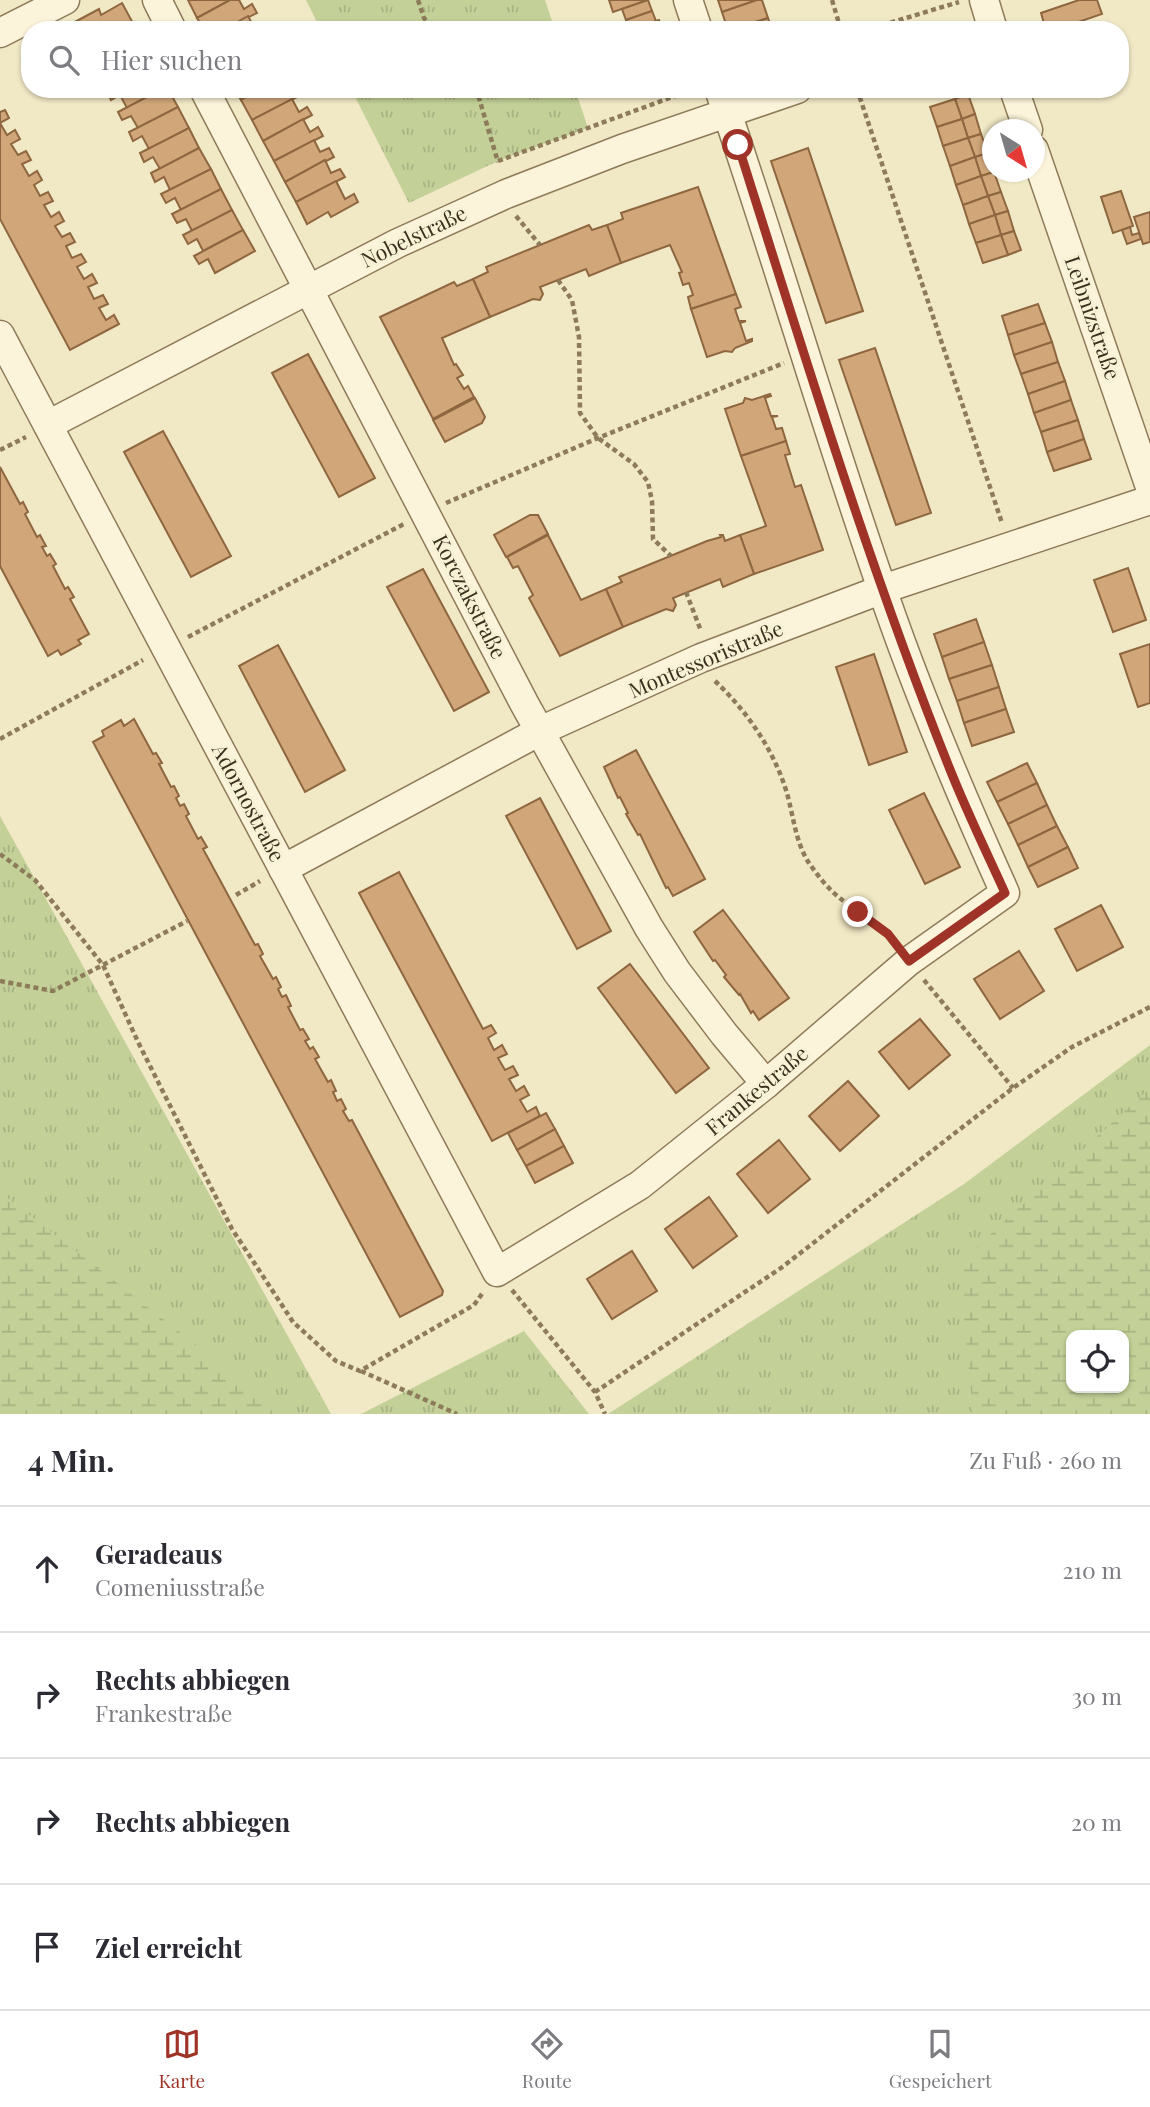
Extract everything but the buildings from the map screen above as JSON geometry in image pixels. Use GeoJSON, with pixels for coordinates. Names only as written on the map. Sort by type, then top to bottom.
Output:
{"type":"FeatureCollection","features":[{"type":"Feature","properties":{"kind":"street"},"geometry":{"type":"LineString","coordinates":[[24,21],[65,0]]}},
{"type":"Feature","properties":{"kind":"street"},"geometry":{"type":"LineString","coordinates":[[157,0],[168,21]]}},
{"type":"Feature","properties":{"kind":"street"},"geometry":{"type":"LineString","coordinates":[[688,0],[695,21]]}},
{"type":"Feature","properties":{"kind":"street"},"geometry":{"type":"LineString","coordinates":[[0,33],[21,22]]}},
{"type":"Feature","properties":{"kind":"street","name":"Korczakstraße"},"geometry":{"type":"LineString","coordinates":[[209,98],[540,731],[649,928],[677,972],[723,1034],[766,1084]]}},
{"type":"Feature","properties":{"kind":"street","name":"Nobelstraße"},"geometry":{"type":"LineString","coordinates":[[48,425],[398,243],[506,194],[622,149],[723,101],[742,98]]}},
{"type":"Feature","properties":{"kind":"street"},"geometry":{"type":"LineString","coordinates":[[1017,98],[1024,119]]}},
{"type":"Feature","properties":{"kind":"street"},"geometry":{"type":"LineString","coordinates":[[723,101],[804,355],[883,589]]}},
{"type":"Feature","properties":{"kind":"street","name":"Leibnizstraße"},"geometry":{"type":"LineString","coordinates":[[1045,182],[1150,487]]}},
{"type":"Feature","properties":{"kind":"street","name":"Adornostraße"},"geometry":{"type":"LineString","coordinates":[[0,335],[497,1272]]}},
{"type":"Feature","properties":{"kind":"street","name":"Montessoristraße"},"geometry":{"type":"LineString","coordinates":[[283,869],[540,731],[701,658],[883,589],[1150,500]]}},
{"type":"Feature","properties":{"kind":"street","name":"Frankestraße"},"geometry":{"type":"LineString","coordinates":[[497,1272],[640,1185],[766,1084],[909,961],[1005,893],[949,769],[883,589]]}},
{"type":"Feature","properties":{"kind":"path"},"geometry":{"type":"LineString","coordinates":[[418,0],[426,21]]}},
{"type":"Feature","properties":{"kind":"path"},"geometry":{"type":"LineString","coordinates":[[832,0],[838,21]]}},
{"type":"Feature","properties":{"kind":"path"},"geometry":{"type":"LineString","coordinates":[[895,21],[964,0]]}},
{"type":"Feature","properties":{"kind":"path"},"geometry":{"type":"LineString","coordinates":[[498,161],[670,98]]}},
{"type":"Feature","properties":{"kind":"path"},"geometry":{"type":"LineString","coordinates":[[860,98],[1010,548]]}},
{"type":"Feature","properties":{"kind":"path"},"geometry":{"type":"LineString","coordinates":[[558,280],[572,300],[579,337],[580,413],[598,438],[634,464],[648,482],[652,500],[653,539],[671,556]]}},
{"type":"Feature","properties":{"kind":"path"},"geometry":{"type":"LineString","coordinates":[[0,739],[167,647],[426,512],[598,438],[804,355]]}},
{"type":"Feature","properties":{"kind":"path"},"geometry":{"type":"LineString","coordinates":[[721,687],[764,740],[775,759],[799,843],[808,861],[839,898],[888,934],[1013,1088]]}},
{"type":"Feature","properties":{"kind":"path"},"geometry":{"type":"LineString","coordinates":[[0,854],[35,880],[103,965],[138,1042],[232,1229],[293,1322],[336,1361],[457,1414]]}},
{"type":"Feature","properties":{"kind":"path"},"geometry":{"type":"LineString","coordinates":[[0,981],[53,991],[187,921]]}},
{"type":"Feature","properties":{"kind":"path"},"geometry":{"type":"LineString","coordinates":[[596,1392],[781,1268],[1013,1088],[1072,1047],[1150,1007]]}},
{"type":"Feature","properties":{"kind":"path"},"geometry":{"type":"LineString","coordinates":[[360,1371],[474,1305],[497,1272],[596,1392],[605,1414]]}},
{"type":"Feature","properties":{"kind":"green space"},"geometry":{"type":"Polygon","coordinates":[[[306,0],[545,0],[552,21],[316,21],[306,0]]]}},
{"type":"Feature","properties":{"kind":"green space"},"geometry":{"type":"Polygon","coordinates":[[[356,98],[578,98],[588,128],[498,161],[409,203],[356,98]]]}},
{"type":"Feature","properties":{"kind":"green space"},"geometry":{"type":"Polygon","coordinates":[[[0,816],[331,1414],[0,1414],[0,816]]]}},
{"type":"Feature","properties":{"kind":"green space"},"geometry":{"type":"Polygon","coordinates":[[[1150,1045],[1150,1414],[608,1414],[964,1184],[1150,1045]]]}},
{"type":"Feature","properties":{"kind":"green space"},"geometry":{"type":"Polygon","coordinates":[[[1150,1088],[1150,1414],[973,1414],[959,1263],[1150,1088]]]}},
{"type":"Feature","properties":{"kind":"green space"},"geometry":{"type":"Polygon","coordinates":[[[0,1192],[285,1414],[0,1414],[0,1192]]]}},
{"type":"Feature","properties":{"kind":"green space"},"geometry":{"type":"Polygon","coordinates":[[[524,1331],[589,1414],[361,1414],[524,1331]]]}},
{"type":"Feature","properties":{"kind":"route"},"geometry":{"type":"LineString","coordinates":[[738,145],[804,355],[894,622],[949,769],[1005,893],[909,961],[888,934],[858,912]]}}]}
